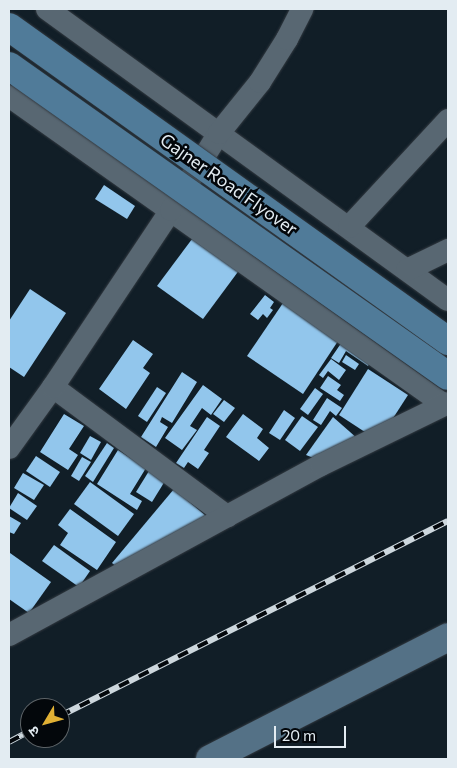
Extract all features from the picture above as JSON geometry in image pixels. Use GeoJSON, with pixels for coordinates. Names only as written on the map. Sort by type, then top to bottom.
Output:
{"type":"FeatureCollection","features":[{"type":"Feature","properties":{"kind":"main road","name":"Gajner Road Flyover"},"geometry":{"type":"LineString","coordinates":[[9,27],[448,341]]}},
{"type":"Feature","properties":{"kind":"main road","name":"Gajner Road Flyover"},"geometry":{"type":"LineString","coordinates":[[9,66],[448,376]]}},
{"type":"Feature","properties":{"kind":"street"},"geometry":{"type":"LineString","coordinates":[[46,9],[448,300]]}},
{"type":"Feature","properties":{"kind":"street"},"geometry":{"type":"LineString","coordinates":[[9,448],[53,387],[171,210],[219,133],[260,82],[287,39],[302,9]]}},
{"type":"Feature","properties":{"kind":"street"},"geometry":{"type":"LineString","coordinates":[[9,96],[446,404],[321,465],[9,634]]}},
{"type":"Feature","properties":{"kind":"street"},"geometry":{"type":"LineString","coordinates":[[349,227],[448,120]]}},
{"type":"Feature","properties":{"kind":"street"},"geometry":{"type":"LineString","coordinates":[[407,270],[448,250]]}},
{"type":"Feature","properties":{"kind":"street"},"geometry":{"type":"LineString","coordinates":[[53,387],[227,516]]}},
{"type":"Feature","properties":{"kind":"street"},"geometry":{"type":"LineString","coordinates":[[210,759],[448,637]]}},
{"type":"Feature","properties":{"kind":"building"},"geometry":{"type":"Polygon","coordinates":[[[104,185],[135,206],[127,219],[95,199],[104,185]]]}},
{"type":"Feature","properties":{"kind":"building"},"geometry":{"type":"Polygon","coordinates":[[[198,231],[243,265],[203,319],[157,286],[198,231]]]}},
{"type":"Feature","properties":{"kind":"building"},"geometry":{"type":"Polygon","coordinates":[[[30,289],[66,313],[24,377],[9,367],[9,321],[30,289]]]}},
{"type":"Feature","properties":{"kind":"building"},"geometry":{"type":"Polygon","coordinates":[[[265,295],[274,302],[270,308],[273,310],[267,318],[263,314],[258,320],[250,314],[265,295]]]}},
{"type":"Feature","properties":{"kind":"building"},"geometry":{"type":"Polygon","coordinates":[[[283,303],[338,341],[303,394],[247,356],[283,303]]]}},
{"type":"Feature","properties":{"kind":"building"},"geometry":{"type":"Polygon","coordinates":[[[344,339],[373,358],[368,366],[346,351],[339,363],[331,358],[344,339]]]}},
{"type":"Feature","properties":{"kind":"building"},"geometry":{"type":"Polygon","coordinates":[[[133,340],[153,354],[143,368],[150,373],[126,409],[99,389],[133,340]]]}},
{"type":"Feature","properties":{"kind":"building"},"geometry":{"type":"Polygon","coordinates":[[[346,355],[359,364],[355,370],[342,362],[346,355]]]}},
{"type":"Feature","properties":{"kind":"building"},"geometry":{"type":"Polygon","coordinates":[[[331,359],[346,370],[339,380],[328,371],[323,378],[319,375],[331,359]]]}},
{"type":"Feature","properties":{"kind":"building"},"geometry":{"type":"Polygon","coordinates":[[[368,369],[408,395],[388,426],[371,436],[339,415],[368,369]]]}},
{"type":"Feature","properties":{"kind":"building"},"geometry":{"type":"Polygon","coordinates":[[[182,372],[197,382],[172,423],[162,417],[160,422],[168,427],[156,447],[141,437],[182,372]]]}},
{"type":"Feature","properties":{"kind":"building"},"geometry":{"type":"Polygon","coordinates":[[[328,376],[341,385],[337,390],[344,395],[340,401],[320,388],[328,376]]]}},
{"type":"Feature","properties":{"kind":"building"},"geometry":{"type":"Polygon","coordinates":[[[203,385],[222,399],[211,415],[202,408],[190,426],[197,430],[182,450],[165,438],[203,385]]]}},
{"type":"Feature","properties":{"kind":"building"},"geometry":{"type":"Polygon","coordinates":[[[157,387],[166,393],[147,422],[138,416],[157,387]]]}},
{"type":"Feature","properties":{"kind":"building"},"geometry":{"type":"Polygon","coordinates":[[[315,388],[323,394],[308,415],[300,409],[315,388]]]}},
{"type":"Feature","properties":{"kind":"building"},"geometry":{"type":"Polygon","coordinates":[[[327,398],[342,408],[336,416],[330,411],[321,425],[313,420],[327,398]]]}},
{"type":"Feature","properties":{"kind":"building"},"geometry":{"type":"Polygon","coordinates":[[[224,400],[235,408],[224,422],[213,414],[224,400]]]}},
{"type":"Feature","properties":{"kind":"building"},"geometry":{"type":"Polygon","coordinates":[[[284,410],[295,418],[280,440],[269,433],[284,410]]]}},
{"type":"Feature","properties":{"kind":"building"},"geometry":{"type":"Polygon","coordinates":[[[64,414],[84,426],[69,449],[78,455],[68,470],[40,452],[64,414]]]}},
{"type":"Feature","properties":{"kind":"building"},"geometry":{"type":"Polygon","coordinates":[[[243,414],[263,429],[257,438],[269,448],[259,461],[226,437],[243,414]]]}},
{"type":"Feature","properties":{"kind":"building"},"geometry":{"type":"Polygon","coordinates":[[[302,416],[318,427],[300,451],[285,440],[302,416]]]}},
{"type":"Feature","properties":{"kind":"building"},"geometry":{"type":"Polygon","coordinates":[[[207,417],[220,426],[204,450],[209,453],[198,469],[188,462],[184,468],[176,463],[207,417]]]}},
{"type":"Feature","properties":{"kind":"building"},"geometry":{"type":"Polygon","coordinates":[[[333,417],[358,439],[321,461],[306,455],[333,417]]]}},
{"type":"Feature","properties":{"kind":"building"},"geometry":{"type":"Polygon","coordinates":[[[90,436],[101,442],[91,460],[80,453],[90,436]]]}},
{"type":"Feature","properties":{"kind":"building"},"geometry":{"type":"Polygon","coordinates":[[[107,443],[114,448],[93,482],[85,476],[107,443]]]}},
{"type":"Feature","properties":{"kind":"building"},"geometry":{"type":"Polygon","coordinates":[[[118,450],[146,468],[130,494],[142,501],[137,510],[97,484],[118,450]]]}},
{"type":"Feature","properties":{"kind":"building"},"geometry":{"type":"Polygon","coordinates":[[[36,456],[60,472],[50,487],[26,471],[36,456]]]}},
{"type":"Feature","properties":{"kind":"building"},"geometry":{"type":"Polygon","coordinates":[[[82,457],[91,462],[79,481],[71,476],[82,457]]]}},
{"type":"Feature","properties":{"kind":"building"},"geometry":{"type":"Polygon","coordinates":[[[149,471],[165,481],[152,502],[136,492],[149,471]]]}},
{"type":"Feature","properties":{"kind":"building"},"geometry":{"type":"Polygon","coordinates":[[[23,473],[44,485],[34,500],[14,488],[23,473]]]}},
{"type":"Feature","properties":{"kind":"building"},"geometry":{"type":"Polygon","coordinates":[[[90,482],[134,514],[118,536],[74,504],[90,482]]]}},
{"type":"Feature","properties":{"kind":"building"},"geometry":{"type":"Polygon","coordinates":[[[174,489],[212,521],[123,572],[112,563],[174,489]]]}},
{"type":"Feature","properties":{"kind":"building"},"geometry":{"type":"Polygon","coordinates":[[[18,493],[37,506],[27,520],[9,508],[18,493]]]}},
{"type":"Feature","properties":{"kind":"building"},"geometry":{"type":"Polygon","coordinates":[[[70,509],[116,542],[97,570],[60,545],[68,533],[58,525],[70,509]]]}},
{"type":"Feature","properties":{"kind":"building"},"geometry":{"type":"Polygon","coordinates":[[[9,516],[21,523],[14,534],[9,532],[9,516]]]}},
{"type":"Feature","properties":{"kind":"building"},"geometry":{"type":"Polygon","coordinates":[[[54,545],[90,571],[79,587],[42,561],[54,545]]]}},
{"type":"Feature","properties":{"kind":"building"},"geometry":{"type":"Polygon","coordinates":[[[10,553],[51,582],[29,613],[9,599],[10,553]]]}},
{"type":"Feature","properties":{"kind":"railway"},"geometry":{"type":"LineString","coordinates":[[70,711],[448,521]]}},
{"type":"Feature","properties":{"kind":"railway"},"geometry":{"type":"LineString","coordinates":[[9,742],[20,736]]}}]}
